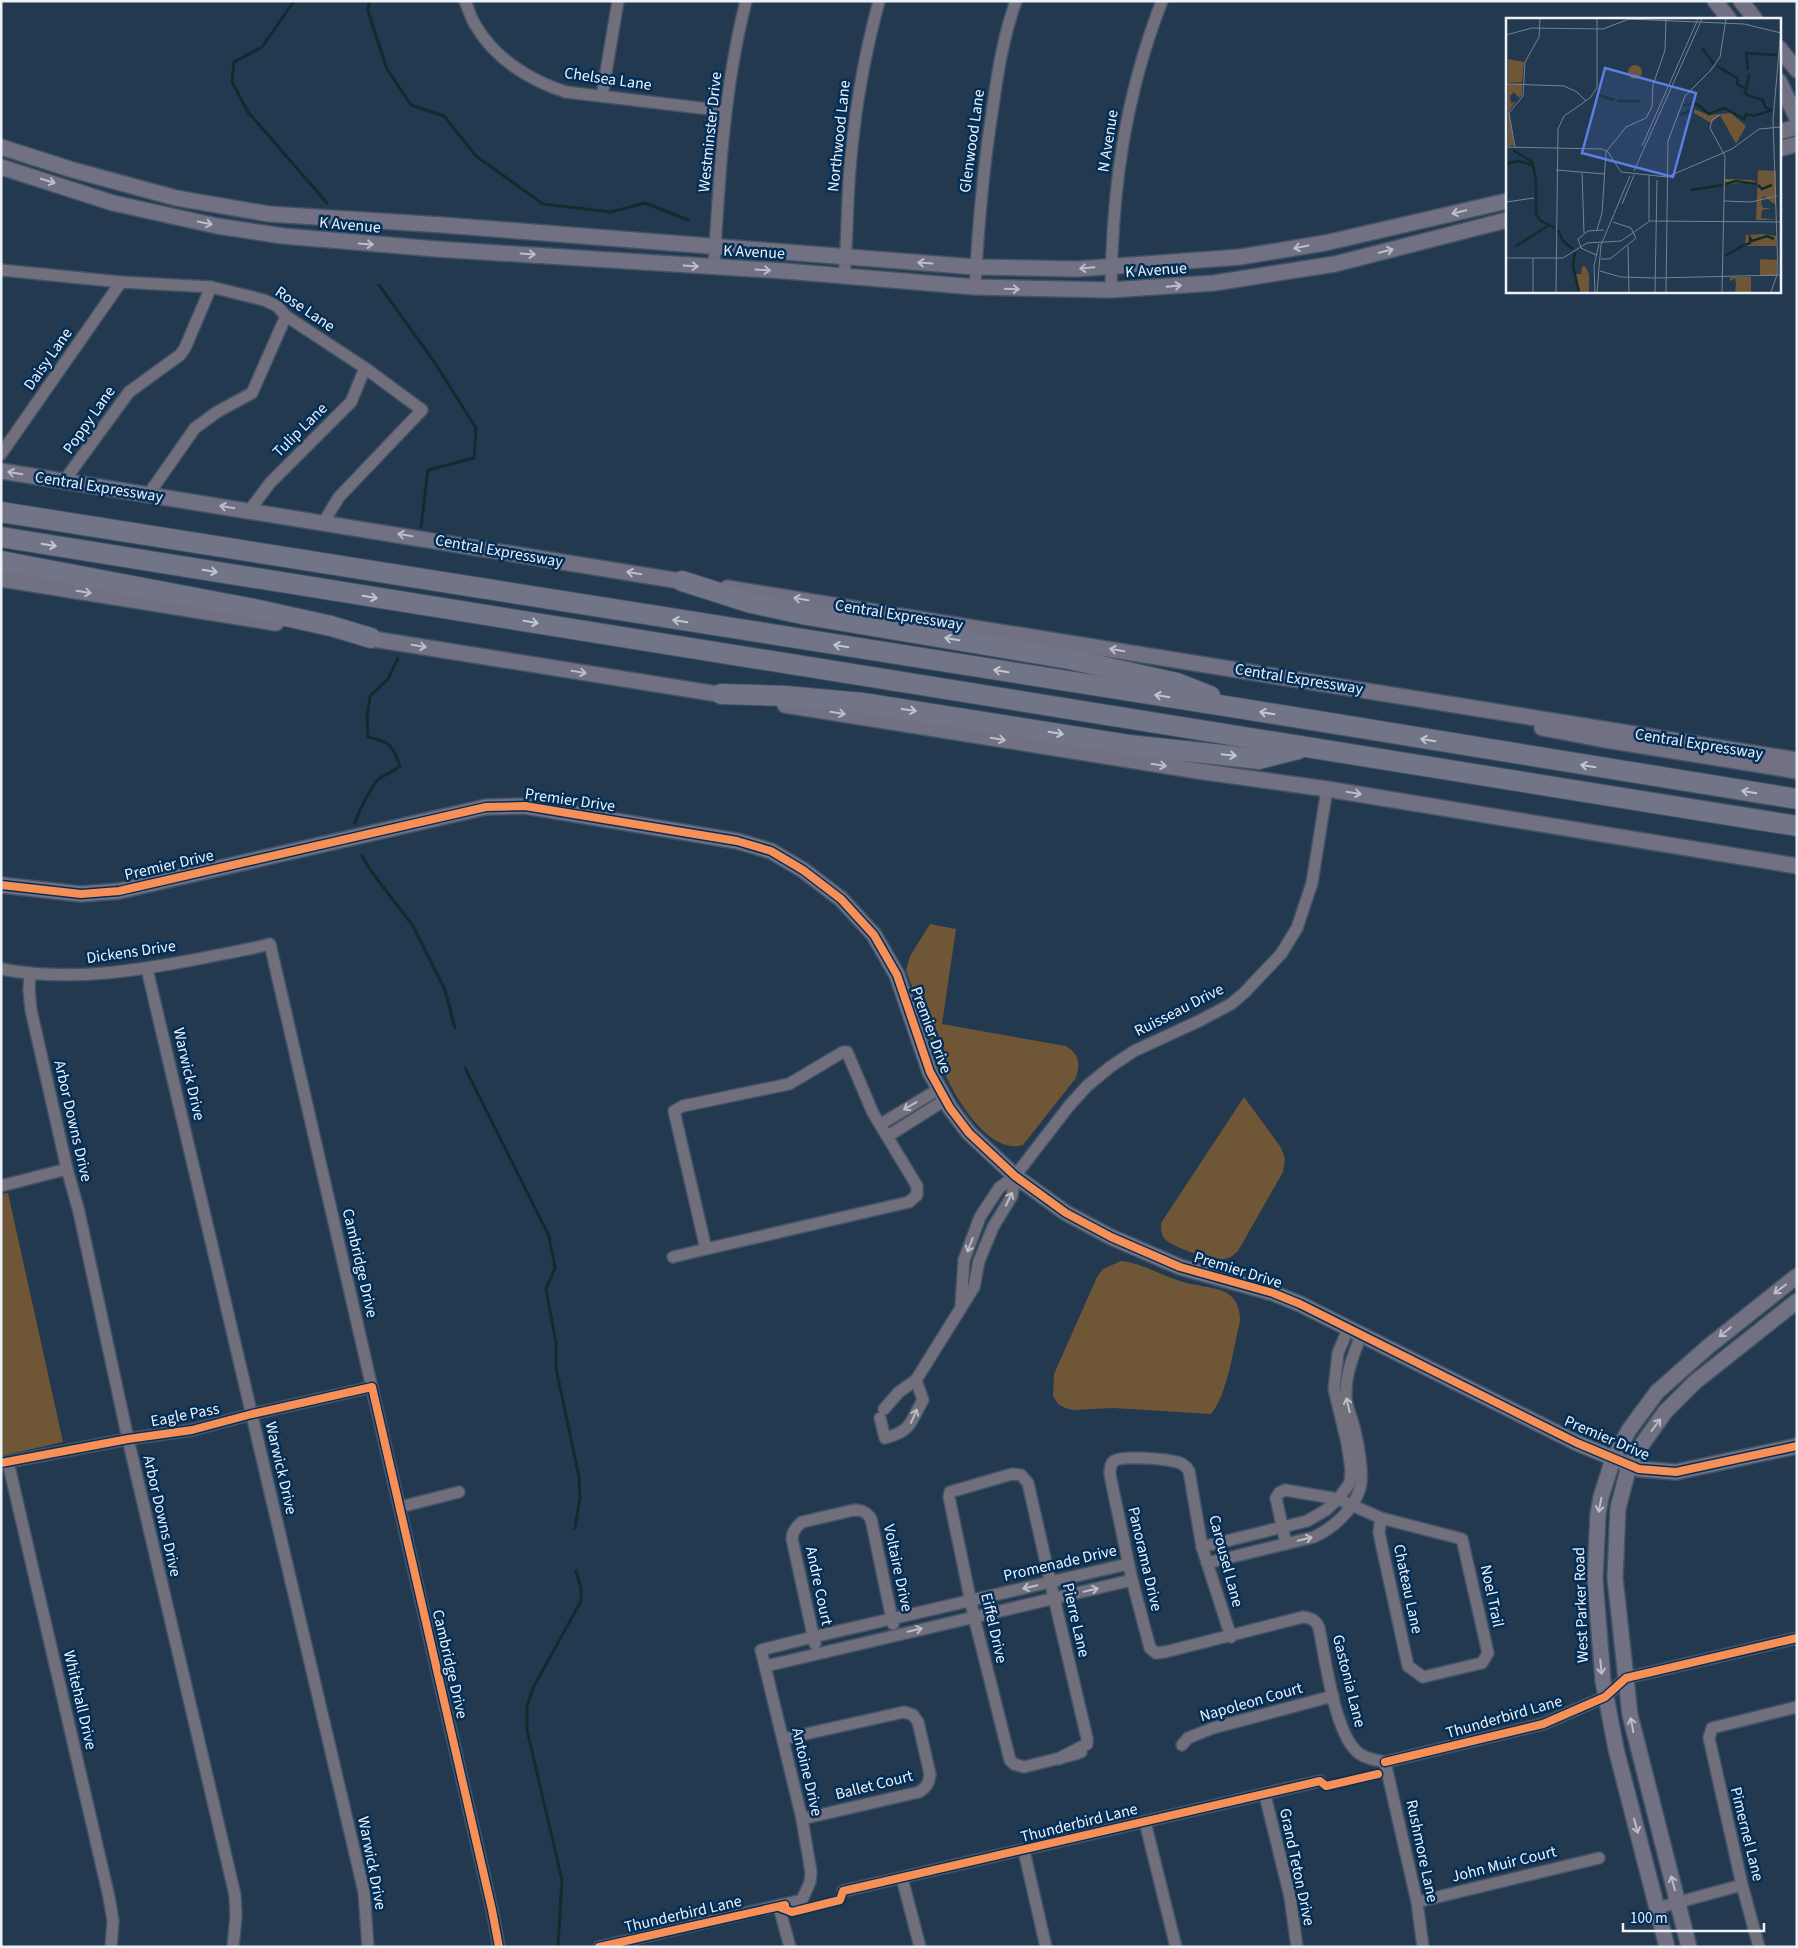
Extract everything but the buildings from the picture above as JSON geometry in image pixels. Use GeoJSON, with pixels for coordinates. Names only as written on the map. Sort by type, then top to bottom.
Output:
{"type":"FeatureCollection","features":[{"type":"Feature","properties":{"kind":"highway"},"geometry":{"type":"LineString","coordinates":[[1,512],[1797,799]]}},
{"type":"Feature","properties":{"kind":"highway"},"geometry":{"type":"LineString","coordinates":[[1,537],[1797,826]]}},
{"type":"Feature","properties":{"kind":"highway"},"geometry":{"type":"LineString","coordinates":[[1,561],[249,608],[331,626],[371,638]]}},
{"type":"Feature","properties":{"kind":"highway"},"geometry":{"type":"LineString","coordinates":[[682,581],[751,603],[807,615],[1069,659],[1177,683],[1244,710]]}},
{"type":"Feature","properties":{"kind":"highway"},"geometry":{"type":"LineString","coordinates":[[721,694],[785,696],[864,704],[1129,745],[1259,758],[1306,747]]}},
{"type":"Feature","properties":{"kind":"main road"},"geometry":{"type":"LineString","coordinates":[[1741,1],[1754,18]]}},
{"type":"Feature","properties":{"kind":"main road"},"geometry":{"type":"LineString","coordinates":[[1780,49],[1797,70]]}},
{"type":"Feature","properties":{"kind":"main road"},"geometry":{"type":"LineString","coordinates":[[1780,83],[1797,118]]}},
{"type":"Feature","properties":{"kind":"main road"},"geometry":{"type":"LineString","coordinates":[[1780,132],[1797,127]]}},
{"type":"Feature","properties":{"kind":"main road"},"geometry":{"type":"LineString","coordinates":[[1780,148],[1797,144]]}},
{"type":"Feature","properties":{"kind":"main road","name":"K Avenue"},"geometry":{"type":"LineString","coordinates":[[1,147],[136,188],[226,208],[269,214],[403,222],[976,267],[1077,269],[1240,257],[1356,236],[1506,201]]}},
{"type":"Feature","properties":{"kind":"main road","name":"K Avenue"},"geometry":{"type":"LineString","coordinates":[[1,167],[114,203],[217,226],[283,236],[401,246],[785,271],[976,287],[1111,290],[1214,283],[1299,271],[1361,258],[1506,220]]}},
{"type":"Feature","properties":{"kind":"main road"},"geometry":{"type":"LineString","coordinates":[[401,246],[403,222]]}},
{"type":"Feature","properties":{"kind":"main road"},"geometry":{"type":"LineString","coordinates":[[1356,236],[1361,258]]}},
{"type":"Feature","properties":{"kind":"main road","name":"Central Expressway"},"geometry":{"type":"LineString","coordinates":[[1,471],[1797,760]]}},
{"type":"Feature","properties":{"kind":"main road"},"geometry":{"type":"LineString","coordinates":[[1,579],[1198,771],[1328,789],[1797,866]]}},
{"type":"Feature","properties":{"kind":"main road"},"geometry":{"type":"LineString","coordinates":[[1372,691],[1376,694],[1583,736],[1797,771]]}},
{"type":"Feature","properties":{"kind":"main road","name":"Premier Drive"},"geometry":{"type":"LineString","coordinates":[[1,885],[82,894],[119,891],[486,807],[526,806],[737,841],[771,851],[803,870],[841,899],[874,935],[896,975],[930,1072],[942,1094],[969,1133],[1015,1176],[1066,1213],[1111,1237],[1180,1267],[1273,1293],[1300,1304],[1578,1443],[1629,1466],[1648,1471],[1676,1472],[1797,1446]]}},
{"type":"Feature","properties":{"kind":"main road"},"geometry":{"type":"LineString","coordinates":[[1493,816],[1501,812],[1565,820],[1797,856]]}},
{"type":"Feature","properties":{"kind":"main road","name":"West Parker Road"},"geometry":{"type":"LineString","coordinates":[[1667,1947],[1616,1749],[1605,1698],[1595,1579],[1598,1514],[1613,1459],[1629,1430],[1657,1392],[1680,1370],[1797,1276]]}},
{"type":"Feature","properties":{"kind":"main road"},"geometry":{"type":"LineString","coordinates":[[1689,1947],[1633,1732],[1615,1578],[1618,1508],[1629,1466],[1651,1431],[1670,1407],[1695,1382],[1797,1301]]}},
{"type":"Feature","properties":{"kind":"main road"},"geometry":{"type":"LineString","coordinates":[[1758,1306],[1771,1321]]}},
{"type":"Feature","properties":{"kind":"main road"},"geometry":{"type":"LineString","coordinates":[[1595,1579],[1615,1578]]}},
{"type":"Feature","properties":{"kind":"street","name":"Chelsea Lane"},"geometry":{"type":"LineString","coordinates":[[465,1],[475,25],[484,39],[500,56],[523,73],[548,86],[566,92],[726,111]]}},
{"type":"Feature","properties":{"kind":"street"},"geometry":{"type":"LineString","coordinates":[[602,96],[618,1]]}},
{"type":"Feature","properties":{"kind":"street","name":"Westminster Drive"},"geometry":{"type":"LineString","coordinates":[[714,267],[726,111],[730,79],[746,1]]}},
{"type":"Feature","properties":{"kind":"street","name":"Northwood Lane"},"geometry":{"type":"LineString","coordinates":[[844,277],[849,180],[858,98],[869,38],[879,1]]}},
{"type":"Feature","properties":{"kind":"street","name":"Glenwood Lane"},"geometry":{"type":"LineString","coordinates":[[976,287],[980,208],[994,96],[1002,51],[1016,1]]}},
{"type":"Feature","properties":{"kind":"street","name":"N Avenue"},"geometry":{"type":"LineString","coordinates":[[1111,290],[1116,197],[1124,134],[1144,51],[1162,1]]}},
{"type":"Feature","properties":{"kind":"street","name":"Rose Lane"},"geometry":{"type":"LineString","coordinates":[[1,270],[121,282],[211,287],[264,300],[277,306],[286,316],[365,368],[422,410],[339,497],[323,523]]}},
{"type":"Feature","properties":{"kind":"street","name":"Daisy Lane"},"geometry":{"type":"LineString","coordinates":[[1,454],[121,282]]}},
{"type":"Feature","properties":{"kind":"street","name":"Poppy Lane"},"geometry":{"type":"LineString","coordinates":[[64,481],[129,392],[152,373],[164,368],[180,355],[185,348],[211,287]]}},
{"type":"Feature","properties":{"kind":"street"},"geometry":{"type":"LineString","coordinates":[[148,495],[195,428],[217,412],[252,393],[286,316]]}},
{"type":"Feature","properties":{"kind":"street","name":"Tulip Lane"},"geometry":{"type":"LineString","coordinates":[[249,511],[270,483],[351,402],[365,368]]}},
{"type":"Feature","properties":{"kind":"street","name":"Ruisseau Drive"},"geometry":{"type":"LineString","coordinates":[[961,1306],[964,1260],[980,1217],[999,1188],[1015,1176],[1069,1106],[1087,1086],[1134,1051],[1200,1021],[1231,1004],[1281,954],[1297,928],[1312,884],[1328,789]]}},
{"type":"Feature","properties":{"kind":"street","name":"Cambridge Drive"},"geometry":{"type":"LineString","coordinates":[[264,945],[270,944],[276,966],[498,1934],[499,1947]]}},
{"type":"Feature","properties":{"kind":"street","name":"Dickens Drive"},"geometry":{"type":"LineString","coordinates":[[1,969],[30,975],[81,975],[147,969],[264,945]]}},
{"type":"Feature","properties":{"kind":"street","name":"Warwick Drive"},"geometry":{"type":"LineString","coordinates":[[147,969],[364,1892],[368,1947]]}},
{"type":"Feature","properties":{"kind":"street","name":"Arbor Downs Drive"},"geometry":{"type":"LineString","coordinates":[[30,975],[31,1010],[67,1169],[79,1212],[128,1439],[235,1895],[236,1916],[233,1947]]}},
{"type":"Feature","properties":{"kind":"street"},"geometry":{"type":"LineString","coordinates":[[673,1257],[909,1202],[917,1195],[917,1186],[873,1113],[847,1052],[843,1052],[789,1084],[683,1106],[674,1111],[706,1249]]}},
{"type":"Feature","properties":{"kind":"street"},"geometry":{"type":"LineString","coordinates":[[881,1124],[942,1094]]}},
{"type":"Feature","properties":{"kind":"street"},"geometry":{"type":"LineString","coordinates":[[888,1136],[942,1094]]}},
{"type":"Feature","properties":{"kind":"street"},"geometry":{"type":"LineString","coordinates":[[1,1186],[67,1169]]}},
{"type":"Feature","properties":{"kind":"street","name":"Ruisseau Drive"},"geometry":{"type":"LineString","coordinates":[[916,1380],[923,1400],[912,1422],[899,1434],[885,1438],[882,1413],[899,1392],[916,1380],[974,1287],[979,1261],[992,1231],[1012,1196],[1015,1176]]}},
{"type":"Feature","properties":{"kind":"street"},"geometry":{"type":"LineString","coordinates":[[977,1225],[992,1231]]}},
{"type":"Feature","properties":{"kind":"street"},"geometry":{"type":"LineString","coordinates":[[1207,1563],[1286,1544],[1325,1532],[1352,1505],[1360,1488],[1359,1451],[1334,1389],[1338,1352],[1354,1332]]}},
{"type":"Feature","properties":{"kind":"street","name":"Eagle Pass"},"geometry":{"type":"LineString","coordinates":[[4,1462],[128,1439],[192,1430],[252,1414],[372,1387]]}},
{"type":"Feature","properties":{"kind":"street"},"geometry":{"type":"LineString","coordinates":[[1202,1546],[1307,1521],[1326,1510],[1338,1499],[1350,1483],[1349,1428]]}},
{"type":"Feature","properties":{"kind":"street","name":"Carousel Lane"},"geometry":{"type":"LineString","coordinates":[[1110,1470],[1114,1461],[1124,1457],[1176,1462],[1185,1465],[1189,1471],[1202,1546],[1231,1636]]}},
{"type":"Feature","properties":{"kind":"street","name":"Whitehall Drive"},"geometry":{"type":"LineString","coordinates":[[4,1462],[109,1897],[113,1921],[111,1947]]}},
{"type":"Feature","properties":{"kind":"street","name":"Panorama Drive"},"geometry":{"type":"LineString","coordinates":[[1110,1470],[1128,1564],[1148,1643],[1156,1652],[1231,1636]]}},
{"type":"Feature","properties":{"kind":"street","name":"Eiffel Drive"},"geometry":{"type":"LineString","coordinates":[[1014,1764],[1008,1756],[974,1617],[949,1497],[950,1492],[1012,1474],[1021,1475]]}},
{"type":"Feature","properties":{"kind":"street","name":"Pierre Lane"},"geometry":{"type":"LineString","coordinates":[[1014,1764],[1024,1767],[1058,1759],[1087,1744],[1028,1483],[1021,1475]]}},
{"type":"Feature","properties":{"kind":"street"},"geometry":{"type":"LineString","coordinates":[[1286,1544],[1276,1498],[1279,1492],[1285,1490],[1338,1499],[1381,1518]]}},
{"type":"Feature","properties":{"kind":"street"},"geometry":{"type":"LineString","coordinates":[[400,1507],[459,1492]]}},
{"type":"Feature","properties":{"kind":"street","name":"Voltaire Drive"},"geometry":{"type":"LineString","coordinates":[[797,1526],[802,1522],[854,1510],[864,1511],[871,1519],[896,1635]]}},
{"type":"Feature","properties":{"kind":"street"},"geometry":{"type":"LineString","coordinates":[[1316,1516],[1325,1532]]}},
{"type":"Feature","properties":{"kind":"street","name":"Noel Trail"},"geometry":{"type":"LineString","coordinates":[[1381,1518],[1462,1539],[1488,1653]]}},
{"type":"Feature","properties":{"kind":"street","name":"Chateau Lane"},"geometry":{"type":"LineString","coordinates":[[1381,1518],[1379,1532],[1408,1666],[1423,1677],[1477,1665],[1486,1659],[1488,1653]]}},
{"type":"Feature","properties":{"kind":"street","name":"Andre Court"},"geometry":{"type":"LineString","coordinates":[[797,1526],[792,1534],[792,1539],[817,1653]]}},
{"type":"Feature","properties":{"kind":"street"},"geometry":{"type":"LineString","coordinates":[[1237,1538],[1240,1554]]}},
{"type":"Feature","properties":{"kind":"street","name":"Promenade Drive"},"geometry":{"type":"LineString","coordinates":[[761,1650],[856,1626],[1128,1564]]}},
{"type":"Feature","properties":{"kind":"street","name":"Promenade Drive"},"geometry":{"type":"LineString","coordinates":[[766,1666],[1132,1580]]}},
{"type":"Feature","properties":{"kind":"street"},"geometry":{"type":"LineString","coordinates":[[941,1607],[944,1624]]}},
{"type":"Feature","properties":{"kind":"street","name":"Gastonia Lane"},"geometry":{"type":"LineString","coordinates":[[1231,1636],[1303,1617],[1312,1618],[1318,1623],[1342,1729],[1359,1753],[1385,1762]]}},
{"type":"Feature","properties":{"kind":"street"},"geometry":{"type":"LineString","coordinates":[[856,1626],[860,1643]]}},
{"type":"Feature","properties":{"kind":"street"},"geometry":{"type":"LineString","coordinates":[[1626,1678],[1797,1638]]}},
{"type":"Feature","properties":{"kind":"street"},"geometry":{"type":"LineString","coordinates":[[788,1643],[792,1660]]}},
{"type":"Feature","properties":{"kind":"street","name":"Antoine Drive"},"geometry":{"type":"LineString","coordinates":[[761,1650],[784,1739],[802,1819],[811,1872],[810,1882],[802,1900]]}},
{"type":"Feature","properties":{"kind":"street","name":"Thunderbird Lane"},"geometry":{"type":"LineString","coordinates":[[1385,1762],[1543,1724],[1605,1698],[1626,1678]]}},
{"type":"Feature","properties":{"kind":"street","name":"Napoleon Court"},"geometry":{"type":"LineString","coordinates":[[1182,1745],[1188,1738],[1213,1728],[1333,1696]]}},
{"type":"Feature","properties":{"kind":"street","name":"Pimernel Lane"},"geometry":{"type":"LineString","coordinates":[[1759,1947],[1742,1885],[1709,1738],[1712,1728],[1797,1707]]}},
{"type":"Feature","properties":{"kind":"street","name":"Ballet Court"},"geometry":{"type":"LineString","coordinates":[[784,1739],[904,1712],[913,1715],[918,1722],[930,1774],[929,1783],[919,1792],[802,1819]]}},
{"type":"Feature","properties":{"kind":"street","name":"Rushmore Lane"},"geometry":{"type":"LineString","coordinates":[[1385,1762],[1417,1902],[1423,1947]]}},
{"type":"Feature","properties":{"kind":"street","name":"Thunderbird Lane"},"geometry":{"type":"LineString","coordinates":[[843,1891],[1024,1851],[1320,1781]]}},
{"type":"Feature","properties":{"kind":"street","name":"Grand Teton Drive"},"geometry":{"type":"LineString","coordinates":[[1266,1794],[1290,1897],[1297,1947]]}},
{"type":"Feature","properties":{"kind":"street"},"geometry":{"type":"LineString","coordinates":[[1145,1822],[1176,1947]]}},
{"type":"Feature","properties":{"kind":"street"},"geometry":{"type":"LineString","coordinates":[[1024,1851],[1046,1947]]}},
{"type":"Feature","properties":{"kind":"street","name":"John Muir Court"},"geometry":{"type":"LineString","coordinates":[[1417,1902],[1599,1858]]}},
{"type":"Feature","properties":{"kind":"street"},"geometry":{"type":"LineString","coordinates":[[902,1878],[920,1947]]}},
{"type":"Feature","properties":{"kind":"street"},"geometry":{"type":"LineString","coordinates":[[1657,1908],[1742,1885]]}},
{"type":"Feature","properties":{"kind":"street","name":"Thunderbird Lane"},"geometry":{"type":"LineString","coordinates":[[599,1947],[779,1907],[802,1900]]}},
{"type":"Feature","properties":{"kind":"street"},"geometry":{"type":"LineString","coordinates":[[779,1907],[790,1947]]}},
{"type":"Feature","properties":{"kind":"shaded area"},"geometry":{"type":"Polygon","coordinates":[[[930,924],[956,929],[942,1024],[1066,1046],[1071,1049],[1078,1060],[1076,1078],[1023,1145],[1009,1146],[996,1141],[983,1131],[961,1103],[937,1055],[906,970],[910,956],[930,924]]]}},
{"type":"Feature","properties":{"kind":"shaded area"},"geometry":{"type":"Polygon","coordinates":[[[1244,1097],[1280,1146],[1285,1158],[1283,1172],[1238,1251],[1226,1259],[1211,1258],[1192,1253],[1168,1242],[1162,1235],[1161,1223],[1244,1097]]]}},
{"type":"Feature","properties":{"kind":"shaded area"},"geometry":{"type":"Polygon","coordinates":[[[8,1193],[63,1442],[1,1456],[1,1194],[8,1193]]]}},
{"type":"Feature","properties":{"kind":"shaded area"},"geometry":{"type":"Polygon","coordinates":[[[1121,1261],[1136,1264],[1185,1283],[1220,1290],[1229,1294],[1235,1301],[1240,1321],[1226,1383],[1217,1406],[1211,1414],[1113,1408],[1073,1410],[1058,1404],[1053,1396],[1054,1374],[1097,1277],[1103,1269],[1121,1261]]]}},
{"type":"Feature","properties":{"kind":"waterway"},"geometry":{"type":"LineString","coordinates":[[294,1],[262,47],[234,62],[232,82],[248,112],[327,203]]}},
{"type":"Feature","properties":{"kind":"waterway"},"geometry":{"type":"LineString","coordinates":[[369,1],[368,11],[387,69],[411,105],[444,116],[476,156],[543,204],[611,212],[645,203],[688,220]]}},
{"type":"Feature","properties":{"kind":"waterway"},"geometry":{"type":"LineString","coordinates":[[379,285],[433,360],[476,428],[474,458],[428,470],[421,527]]}},
{"type":"Feature","properties":{"kind":"waterway"},"geometry":{"type":"LineString","coordinates":[[355,823],[373,786],[380,778],[400,766],[390,746],[382,741],[368,737],[367,717],[370,696],[388,679],[398,658]]}},
{"type":"Feature","properties":{"kind":"waterway"},"geometry":{"type":"LineString","coordinates":[[362,856],[371,871],[413,926],[445,990],[455,1028]]}},
{"type":"Feature","properties":{"kind":"waterway"},"geometry":{"type":"LineString","coordinates":[[465,1068],[549,1236],[555,1268],[546,1289],[556,1343],[556,1368],[579,1477],[580,1497],[575,1528]]}},
{"type":"Feature","properties":{"kind":"waterway"},"geometry":{"type":"LineString","coordinates":[[558,1945],[562,1880],[527,1730],[527,1707],[533,1688],[581,1601],[581,1588],[576,1571]]}},
{"type":"Feature","properties":{"kind":"cycle path"},"geometry":{"type":"LineString","coordinates":[[1,885],[81,894],[119,891],[486,807],[525,806],[737,841],[771,851],[803,870],[841,899],[874,935],[897,975],[930,1072],[950,1108],[969,1133],[1015,1176],[1066,1213],[1111,1237],[1180,1267],[1273,1293],[1300,1304],[1577,1443],[1639,1469],[1676,1472],[1797,1446]]}},
{"type":"Feature","properties":{"kind":"cycle path"},"geometry":{"type":"LineString","coordinates":[[1,1463],[128,1439],[192,1430],[252,1414],[372,1387],[499,1947]]}},
{"type":"Feature","properties":{"kind":"cycle path"},"geometry":{"type":"LineString","coordinates":[[1385,1762],[1543,1724],[1605,1697],[1626,1678],[1797,1638]]}},
{"type":"Feature","properties":{"kind":"cycle path"},"geometry":{"type":"LineString","coordinates":[[779,1907],[792,1912],[840,1900],[843,1891],[1320,1781],[1326,1786],[1378,1774]]}},
{"type":"Feature","properties":{"kind":"cycle path"},"geometry":{"type":"LineString","coordinates":[[599,1947],[785,1905]]}}]}
